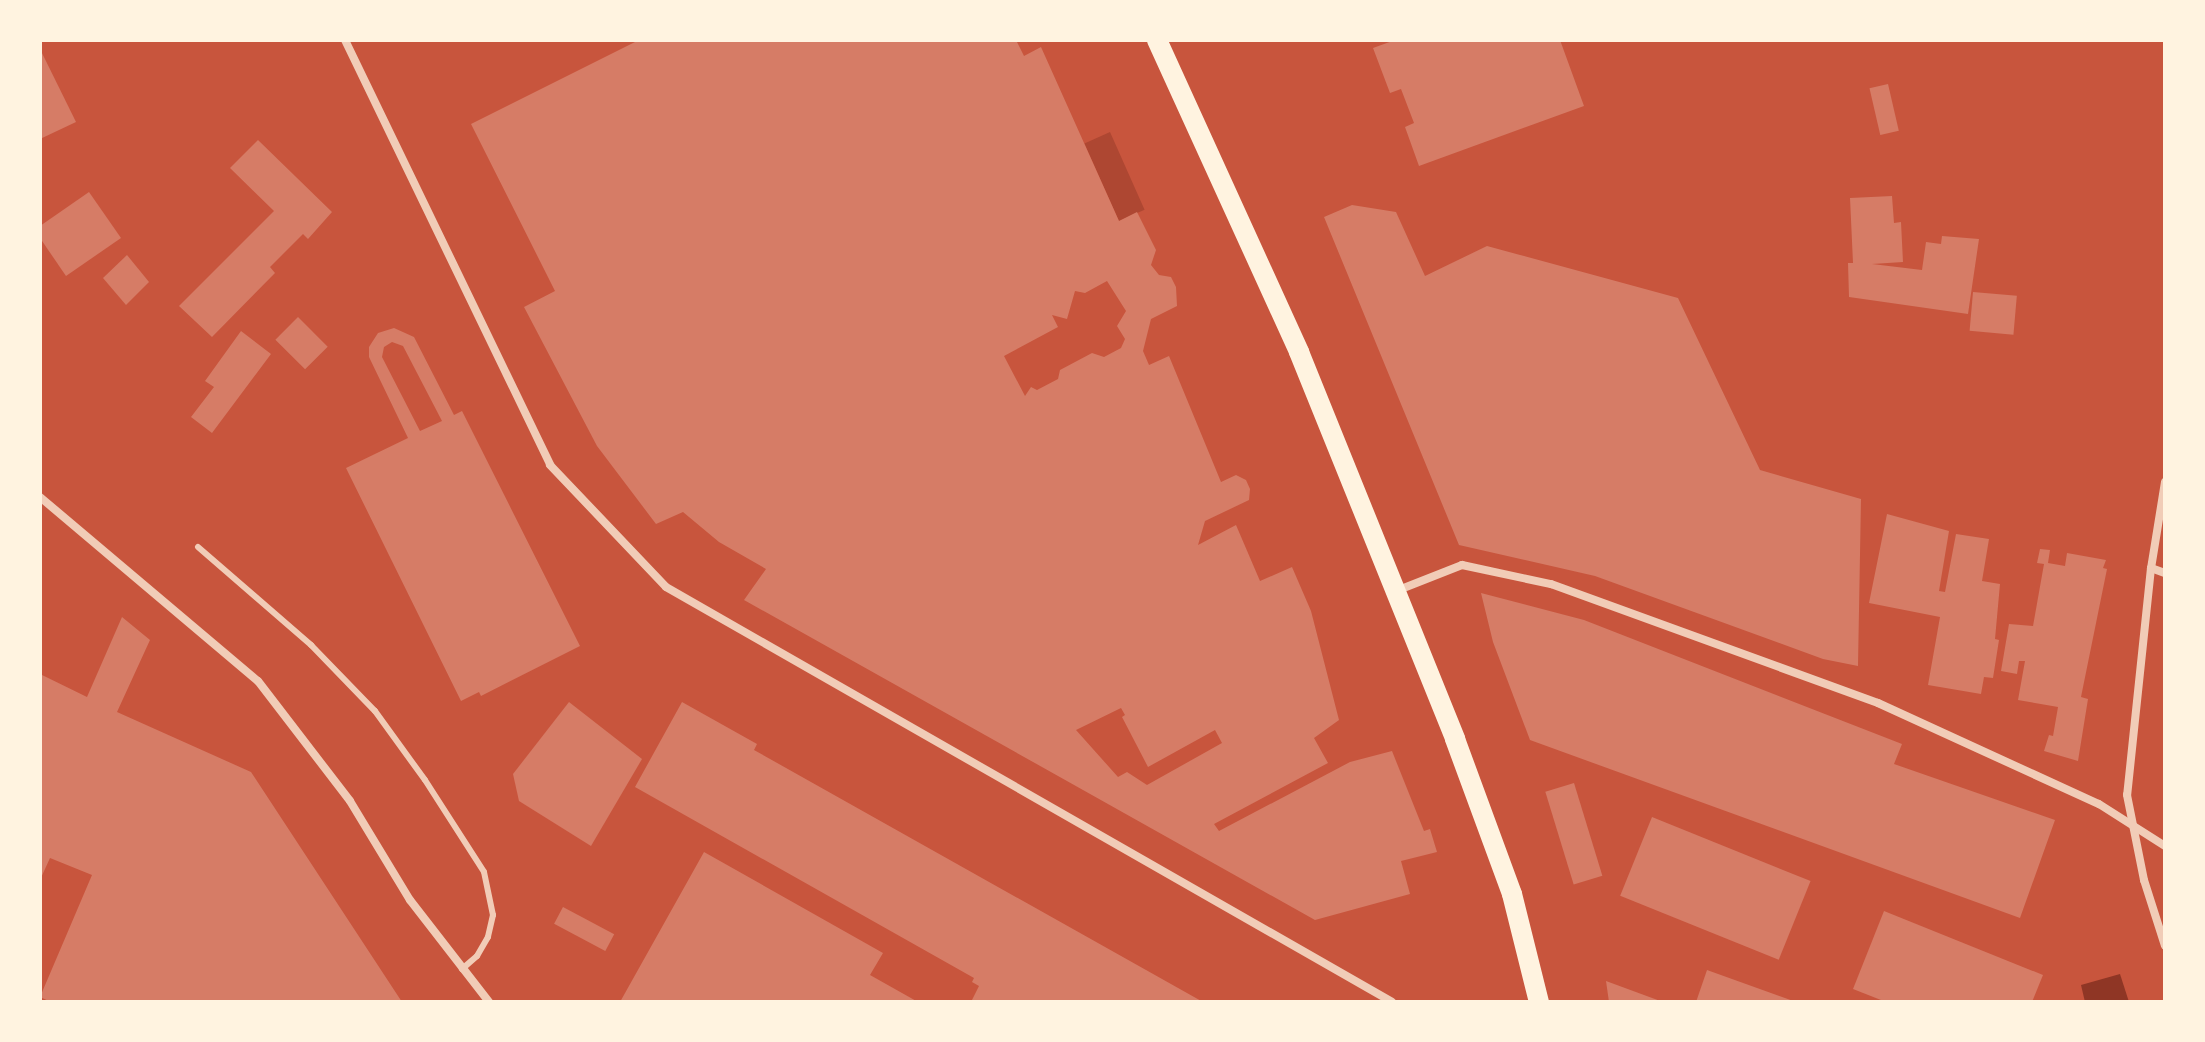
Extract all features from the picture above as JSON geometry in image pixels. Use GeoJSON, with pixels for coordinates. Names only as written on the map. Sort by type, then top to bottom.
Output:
{"type":"FeatureCollection","features":[{"type":"Feature","properties":{"kind":"main road"},"geometry":{"type":"LineString","coordinates":[[1157,40],[1299,352],[1455,739],[1512,894],[1539,1002]]}},
{"type":"Feature","properties":{"kind":"street"},"geometry":{"type":"LineString","coordinates":[[345,40],[550,465],[666,587],[1392,1002]]}},
{"type":"Feature","properties":{"kind":"street"},"geometry":{"type":"LineString","coordinates":[[2165,482],[2151,568],[2127,795],[2132,826],[2165,946]]}},
{"type":"Feature","properties":{"kind":"street"},"geometry":{"type":"LineString","coordinates":[[40,497],[258,681],[350,801],[410,900],[489,1002]]}},
{"type":"Feature","properties":{"kind":"street"},"geometry":{"type":"LineString","coordinates":[[1394,592],[1462,565],[1551,584],[1878,703],[2099,804],[2165,846]]}},
{"type":"Feature","properties":{"kind":"street"},"geometry":{"type":"LineString","coordinates":[[2151,568],[2165,573]]}},
{"type":"Feature","properties":{"kind":"lane"},"geometry":{"type":"LineString","coordinates":[[198,547],[311,645],[375,711],[425,780],[478,863],[492,895],[493,915],[488,937],[477,956],[462,969]]}},
{"type":"Feature","properties":{"kind":"shaded area"},"geometry":{"type":"Polygon","coordinates":[[[1110,132],[1145,210],[1119,221],[1084,143],[1110,132]]]}},
{"type":"Feature","properties":{"kind":"shaded area"},"geometry":{"type":"Polygon","coordinates":[[[2120,974],[2129,1002],[2085,1002],[2081,985],[2120,974]]]}},
{"type":"Feature","properties":{"kind":"building"},"geometry":{"type":"Polygon","coordinates":[[[639,40],[1016,40],[1024,56],[1041,47],[1119,221],[1137,212],[1156,250],[1151,265],[1159,275],[1171,277],[1176,287],[1177,306],[1151,319],[1143,351],[1149,365],[1169,356],[1221,482],[1236,475],[1246,480],[1250,489],[1249,500],[1205,521],[1198,545],[1236,525],[1260,581],[1292,567],[1311,611],[1339,720],[1314,738],[1328,763],[1214,824],[1219,831],[1350,762],[1392,751],[1424,831],[1430,829],[1437,852],[1401,861],[1410,894],[1315,920],[744,600],[766,569],[719,542],[683,512],[656,524],[597,446],[524,307],[555,291],[471,124],[639,40]],[[1107,281],[1085,293],[1075,291],[1067,319],[1052,315],[1058,327],[1004,356],[1025,396],[1031,387],[1037,390],[1058,379],[1060,370],[1092,353],[1104,357],[1121,348],[1125,339],[1117,326],[1126,311],[1107,281]],[[1121,708],[1076,730],[1118,777],[1127,772],[1147,785],[1222,743],[1215,730],[1148,767],[1122,717],[1125,715],[1121,708]]]}},
{"type":"Feature","properties":{"kind":"building"},"geometry":{"type":"Polygon","coordinates":[[[1395,40],[1560,40],[1584,106],[1419,166],[1405,127],[1414,123],[1401,89],[1390,93],[1373,48],[1395,40]]]}},
{"type":"Feature","properties":{"kind":"building"},"geometry":{"type":"Polygon","coordinates":[[[40,49],[76,122],[40,139],[40,49]]]}},
{"type":"Feature","properties":{"kind":"building"},"geometry":{"type":"Polygon","coordinates":[[[1888,84],[1899,131],[1880,135],[1869,88],[1888,84]]]}},
{"type":"Feature","properties":{"kind":"building"},"geometry":{"type":"Polygon","coordinates":[[[258,140],[332,212],[308,239],[303,234],[270,267],[275,273],[212,337],[179,306],[274,211],[230,168],[258,140]]]}},
{"type":"Feature","properties":{"kind":"building"},"geometry":{"type":"Polygon","coordinates":[[[89,192],[121,238],[66,276],[40,238],[40,226],[89,192]]]}},
{"type":"Feature","properties":{"kind":"building"},"geometry":{"type":"Polygon","coordinates":[[[1892,196],[1894,223],[1901,222],[1903,262],[1872,264],[1922,270],[1926,242],[1941,244],[1942,236],[1979,239],[1968,314],[1849,297],[1848,263],[1853,263],[1850,198],[1892,196]]]}},
{"type":"Feature","properties":{"kind":"building"},"geometry":{"type":"Polygon","coordinates":[[[1352,205],[1396,212],[1425,276],[1487,246],[1678,298],[1760,470],[1861,499],[1858,666],[1823,659],[1595,576],[1459,545],[1324,217],[1352,205]]]}},
{"type":"Feature","properties":{"kind":"building"},"geometry":{"type":"Polygon","coordinates":[[[127,255],[149,282],[126,305],[103,278],[127,255]]]}},
{"type":"Feature","properties":{"kind":"building"},"geometry":{"type":"Polygon","coordinates":[[[1973,292],[2017,296],[2013,335],[1970,331],[1973,292]]]}},
{"type":"Feature","properties":{"kind":"building"},"geometry":{"type":"Polygon","coordinates":[[[298,317],[328,347],[305,369],[275,340],[298,317]]]}},
{"type":"Feature","properties":{"kind":"building"},"geometry":{"type":"Polygon","coordinates":[[[394,328],[414,337],[454,415],[462,411],[580,646],[481,696],[479,692],[461,701],[346,468],[408,438],[369,357],[369,347],[378,333],[394,328]],[[392,342],[384,347],[382,357],[420,431],[442,421],[403,346],[392,342]]]}},
{"type":"Feature","properties":{"kind":"building"},"geometry":{"type":"Polygon","coordinates":[[[241,331],[271,354],[212,433],[191,417],[214,387],[205,381],[241,331]]]}},
{"type":"Feature","properties":{"kind":"building"},"geometry":{"type":"Polygon","coordinates":[[[1887,514],[1949,531],[1939,591],[1945,592],[1956,534],[1989,539],[1982,581],[2000,584],[1995,639],[1999,640],[1993,678],[1984,677],[1981,694],[1928,685],[1940,617],[1869,603],[1887,514]]]}},
{"type":"Feature","properties":{"kind":"building"},"geometry":{"type":"Polygon","coordinates":[[[2040,549],[2050,550],[2048,563],[2065,566],[2067,553],[2106,560],[2103,568],[2107,569],[2081,697],[2088,699],[2078,761],[2044,751],[2049,735],[2053,736],[2058,707],[2018,700],[2025,661],[2019,661],[2017,674],[2001,671],[2009,624],[2033,626],[2044,564],[2037,563],[2040,549]]]}},
{"type":"Feature","properties":{"kind":"building"},"geometry":{"type":"Polygon","coordinates":[[[1481,593],[1584,620],[1902,744],[1894,764],[2055,820],[2020,918],[1530,740],[1493,642],[1481,593]]]}},
{"type":"Feature","properties":{"kind":"building"},"geometry":{"type":"Polygon","coordinates":[[[122,617],[150,640],[117,712],[251,772],[402,1002],[51,1002],[40,997],[92,875],[50,858],[40,880],[40,674],[87,697],[122,617]]]}},
{"type":"Feature","properties":{"kind":"building"},"geometry":{"type":"Polygon","coordinates":[[[569,702],[642,759],[591,846],[519,801],[513,774],[569,702]]]}},
{"type":"Feature","properties":{"kind":"building"},"geometry":{"type":"Polygon","coordinates":[[[682,702],[757,744],[754,750],[1203,1002],[971,1002],[979,986],[972,982],[974,978],[635,787],[682,702]]]}},
{"type":"Feature","properties":{"kind":"building"},"geometry":{"type":"Polygon","coordinates":[[[1574,783],[1602,876],[1574,885],[1545,792],[1574,783]]]}},
{"type":"Feature","properties":{"kind":"building"},"geometry":{"type":"Polygon","coordinates":[[[1652,817],[1811,881],[1779,960],[1620,896],[1652,817]]]}},
{"type":"Feature","properties":{"kind":"building"},"geometry":{"type":"Polygon","coordinates":[[[704,852],[883,953],[870,975],[918,1002],[620,1002],[704,852]]]}},
{"type":"Feature","properties":{"kind":"building"},"geometry":{"type":"Polygon","coordinates":[[[563,907],[614,934],[605,951],[554,924],[563,907]]]}},
{"type":"Feature","properties":{"kind":"building"},"geometry":{"type":"Polygon","coordinates":[[[1884,911],[2043,975],[2032,1002],[1886,1002],[1853,989],[1884,911]]]}},
{"type":"Feature","properties":{"kind":"building"},"geometry":{"type":"Polygon","coordinates":[[[1707,970],[1796,1002],[1696,1002],[1707,970]]]}},
{"type":"Feature","properties":{"kind":"building"},"geometry":{"type":"Polygon","coordinates":[[[1606,981],[1663,1002],[1609,1002],[1606,981]]]}}]}
